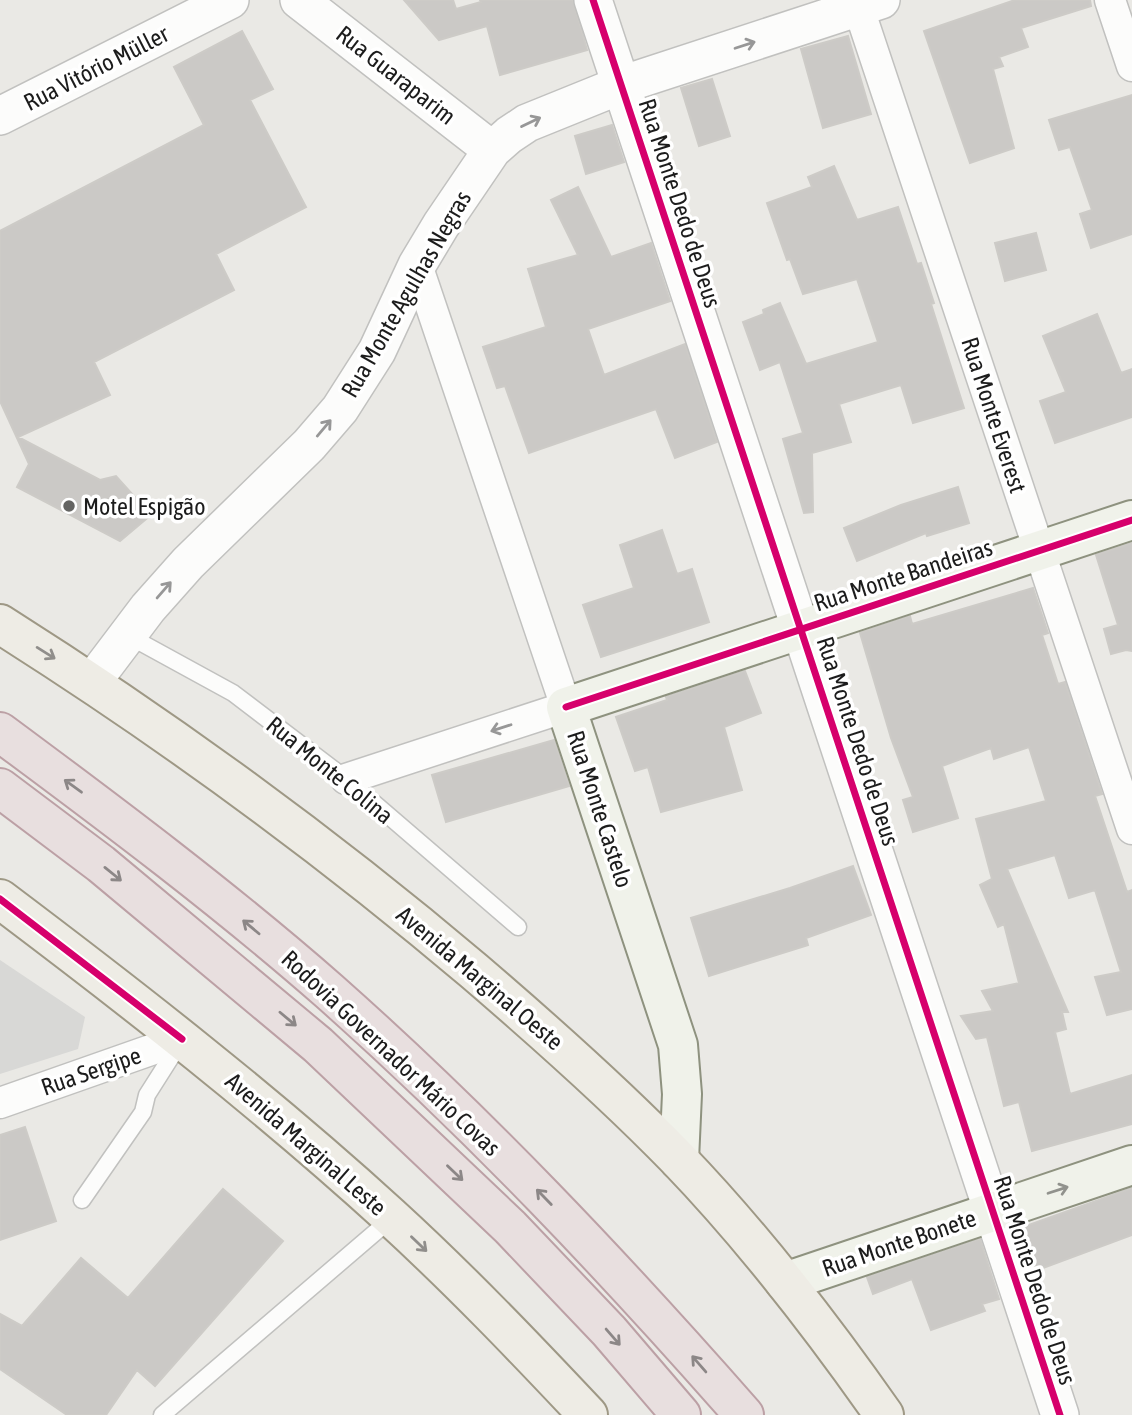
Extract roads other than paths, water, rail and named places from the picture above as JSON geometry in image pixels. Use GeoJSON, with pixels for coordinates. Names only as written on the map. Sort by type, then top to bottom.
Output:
{"type":"FeatureCollection","features":[{"type":"Feature","properties":{"kind":"highway","name":"Rodovia Governador Mário Covas"},"geometry":{"type":"LineString","coordinates":[[0,732],[103,808],[212,894],[328,991],[419,1074],[531,1183],[641,1297],[744,1415]]}},
{"type":"Feature","properties":{"kind":"highway","name":"Rodovia Governador Mário Covas"},"geometry":{"type":"LineString","coordinates":[[0,788],[101,864],[318,1045],[510,1227],[609,1331],[681,1415]]}},
{"type":"Feature","properties":{"kind":"main road","name":"Rua Monte Bandeiras"},"geometry":{"type":"LineString","coordinates":[[566,707],[1132,520]]}},
{"type":"Feature","properties":{"kind":"main road","name":"Avenida Marginal Oeste"},"geometry":{"type":"LineString","coordinates":[[0,624],[92,682],[299,830],[424,929],[540,1027],[616,1097],[678,1160],[785,1282],[884,1415]]}},
{"type":"Feature","properties":{"kind":"main road","name":"Rua Monte Castelo"},"geometry":{"type":"LineString","coordinates":[[566,707],[678,1045],[682,1094],[678,1160]]}},
{"type":"Feature","properties":{"kind":"main road","name":"Avenida Marginal Leste"},"geometry":{"type":"LineString","coordinates":[[0,900],[182,1039],[304,1140],[392,1218],[588,1415]]}},
{"type":"Feature","properties":{"kind":"main road","name":"Rua Monte Bonete"},"geometry":{"type":"LineString","coordinates":[[785,1282],[1132,1166]]}},
{"type":"Feature","properties":{"kind":"street","name":"Rua Vitório Müller"},"geometry":{"type":"LineString","coordinates":[[0,116],[230,0]]}},
{"type":"Feature","properties":{"kind":"street","name":"Rua Guaraparim"},"geometry":{"type":"LineString","coordinates":[[299,0],[492,150]]}},
{"type":"Feature","properties":{"kind":"street","name":"Rua Monte Dedo de Deus"},"geometry":{"type":"LineString","coordinates":[[593,0],[1060,1415]]}},
{"type":"Feature","properties":{"kind":"street"},"geometry":{"type":"LineString","coordinates":[[1110,0],[1132,66]]}},
{"type":"Feature","properties":{"kind":"street","name":"Rua Monte Agulhas Negras"},"geometry":{"type":"LineString","coordinates":[[92,682],[127,635],[188,563],[309,445],[340,409],[377,351],[417,265],[460,194],[492,150],[509,135],[527,123],[621,85],[865,3]]}},
{"type":"Feature","properties":{"kind":"street","name":"Rua Monte Everest"},"geometry":{"type":"LineString","coordinates":[[865,3],[1039,550],[1132,829]]}},
{"type":"Feature","properties":{"kind":"street","name":"Rua Monte Castelo"},"geometry":{"type":"LineString","coordinates":[[417,265],[566,707]]}},
{"type":"Feature","properties":{"kind":"street","name":"Rua Monte Bandeiras"},"geometry":{"type":"LineString","coordinates":[[346,779],[566,707]]}},
{"type":"Feature","properties":{"kind":"street","name":"Rua Sergipe"},"geometry":{"type":"LineString","coordinates":[[0,1103],[182,1039]]}},
{"type":"Feature","properties":{"kind":"lane","name":"Rua Monte Colina"},"geometry":{"type":"LineString","coordinates":[[127,635],[233,693],[346,779],[518,927]]}},
{"type":"Feature","properties":{"kind":"lane"},"geometry":{"type":"LineString","coordinates":[[82,1200],[143,1112],[147,1095],[182,1039]]}},
{"type":"Feature","properties":{"kind":"lane"},"geometry":{"type":"LineString","coordinates":[[162,1415],[392,1218]]}},
{"type":"Feature","properties":{"kind":"place","name":"Motel Espigão"},"geometry":{"type":"Point","coordinates":[69,506]}}]}
